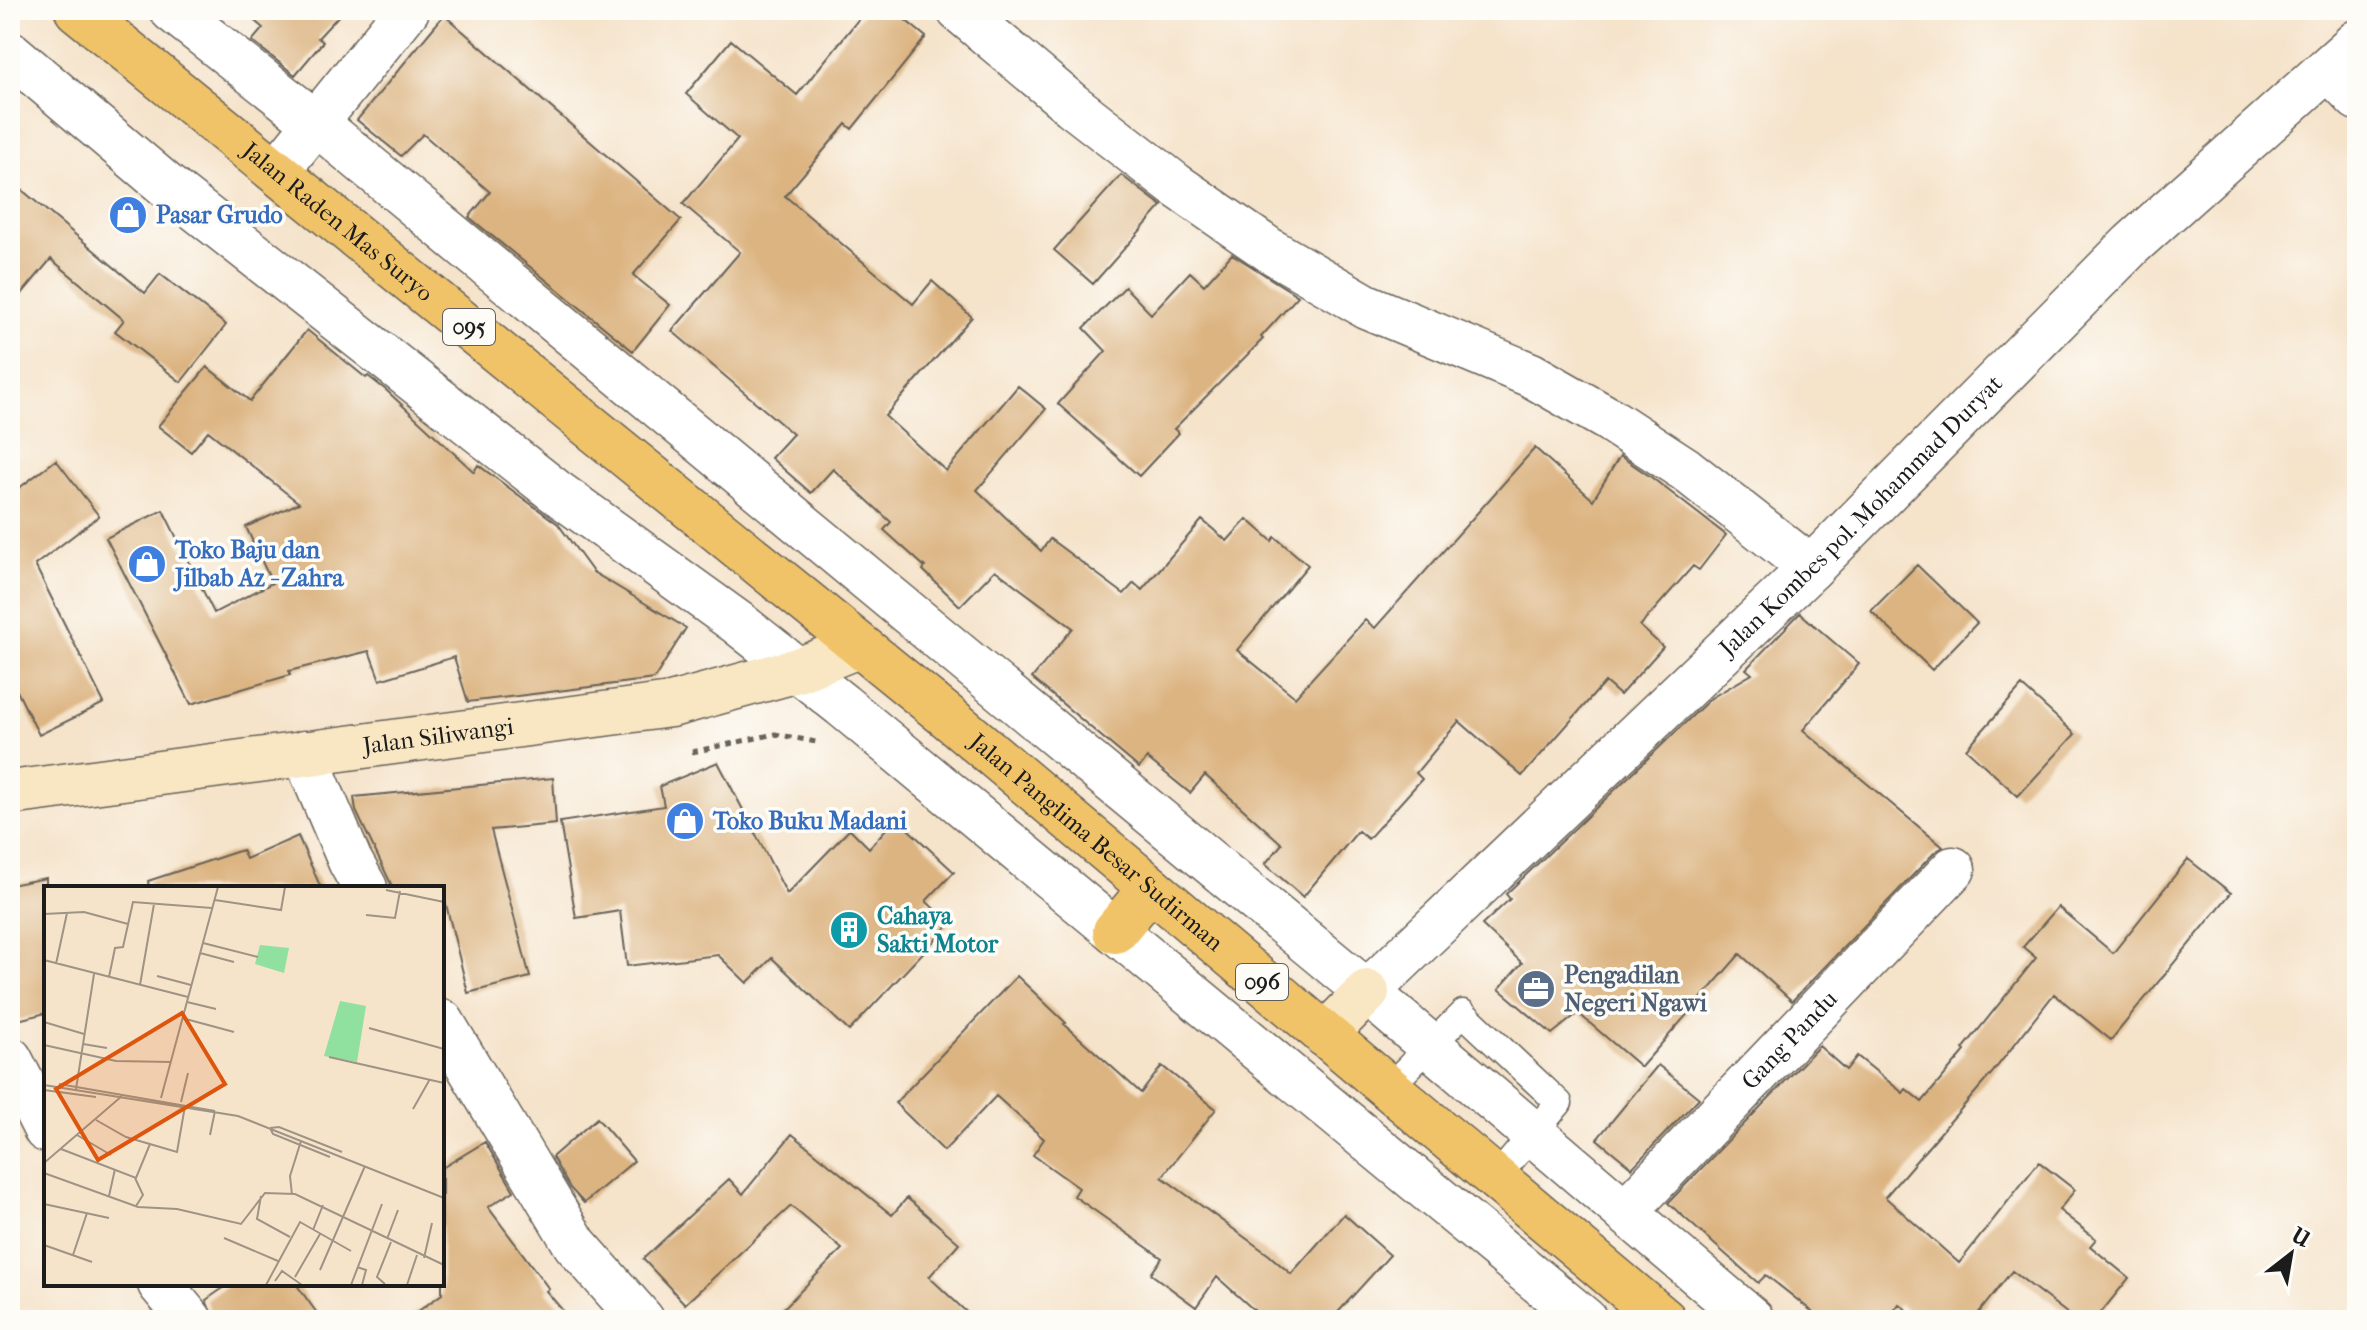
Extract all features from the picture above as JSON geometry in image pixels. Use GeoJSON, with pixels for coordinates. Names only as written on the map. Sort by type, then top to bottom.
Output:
{"type":"FeatureCollection","features":[{"type":"Feature","properties":{"kind":"main road","name":"Jalan Raden Mas Suryo"},"geometry":{"type":"LineString","coordinates":[[77,10],[858,646]]}},
{"type":"Feature","properties":{"kind":"main road","name":"Jalan Siliwangi"},"geometry":{"type":"LineString","coordinates":[[10,793],[671,705],[798,670],[858,646]]}},
{"type":"Feature","properties":{"kind":"main road","name":"Jalan Panglima Besar Sudirman"},"geometry":{"type":"LineString","coordinates":[[858,646],[948,717],[1496,1178],[1643,1313]]}},
{"type":"Feature","properties":{"kind":"main road"},"geometry":{"type":"LineString","coordinates":[[1115,931],[1151,888]]}},
{"type":"Feature","properties":{"kind":"main road"},"geometry":{"type":"LineString","coordinates":[[1325,1035],[1367,992]]}},
{"type":"Feature","properties":{"kind":"street"},"geometry":{"type":"LineString","coordinates":[[172,10],[316,123],[1367,992],[1752,1320]]}},
{"type":"Feature","properties":{"kind":"street"},"geometry":{"type":"LineString","coordinates":[[277,171],[407,10]]}},
{"type":"Feature","properties":{"kind":"street"},"geometry":{"type":"LineString","coordinates":[[959,10],[1072,105],[1162,175],[1271,251],[1366,306],[1531,375],[1610,420],[1685,469],[1811,568]]}},
{"type":"Feature","properties":{"kind":"street"},"geometry":{"type":"LineString","coordinates":[[10,53],[167,186],[555,491],[798,670],[1585,1320]]}},
{"type":"Feature","properties":{"kind":"street","name":"Jalan Kombes pol. Mohammad Duryat"},"geometry":{"type":"LineString","coordinates":[[1367,992],[1811,568],[2132,244],[2348,70]]}},
{"type":"Feature","properties":{"kind":"street"},"geometry":{"type":"LineString","coordinates":[[304,753],[364,886]]}},
{"type":"Feature","properties":{"kind":"street","name":"Gang Pandu"},"geometry":{"type":"LineString","coordinates":[[1625,1212],[1953,869]]}},
{"type":"Feature","properties":{"kind":"street"},"geometry":{"type":"LineString","coordinates":[[444,1025],[575,1244],[642,1320]]}},
{"type":"Feature","properties":{"kind":"street"},"geometry":{"type":"LineString","coordinates":[[10,1059],[44,1126]]}},
{"type":"Feature","properties":{"kind":"street"},"geometry":{"type":"LineString","coordinates":[[162,1286],[190,1320]]}},
{"type":"Feature","properties":{"kind":"lane"},"geometry":{"type":"LineString","coordinates":[[1388,1088],[1430,1046]]}},
{"type":"Feature","properties":{"kind":"lane"},"geometry":{"type":"LineString","coordinates":[[1496,1178],[1533,1134]]}},
{"type":"Feature","properties":{"kind":"path"},"geometry":{"type":"LineString","coordinates":[[692,752],[775,734],[820,743]]}},
{"type":"Feature","properties":{"kind":"building"},"geometry":{"type":"Polygon","coordinates":[[[242,10],[344,10],[318,38],[323,42],[295,75],[252,41],[263,28],[242,10]]]}},
{"type":"Feature","properties":{"kind":"building"},"geometry":{"type":"Polygon","coordinates":[[[866,10],[893,10],[926,37],[852,129],[846,124],[785,196],[913,304],[932,281],[972,317],[885,416],[946,471],[1018,386],[1046,409],[977,490],[1041,551],[1050,539],[1124,594],[1134,583],[1142,590],[1202,520],[1227,541],[1247,519],[1272,541],[1275,537],[1308,565],[1237,650],[1295,697],[1365,620],[1375,628],[1535,448],[1593,500],[1620,456],[1726,535],[1699,570],[1693,566],[1640,626],[1663,647],[1620,695],[1605,682],[1522,776],[1459,721],[1416,773],[1422,779],[1368,839],[1358,831],[1303,897],[1265,864],[1282,844],[1205,775],[1190,793],[1147,758],[1139,768],[1032,678],[1073,628],[995,570],[960,606],[923,570],[925,567],[884,530],[891,522],[833,469],[811,493],[771,458],[793,434],[672,331],[740,252],[683,204],[738,139],[686,94],[731,40],[797,95],[866,10]]]}},
{"type":"Feature","properties":{"kind":"building"},"geometry":{"type":"Polygon","coordinates":[[[444,15],[681,220],[633,275],[670,305],[633,351],[469,217],[490,192],[423,134],[401,156],[357,120],[444,15]]]}},
{"type":"Feature","properties":{"kind":"building"},"geometry":{"type":"Polygon","coordinates":[[[1121,175],[1162,206],[1093,284],[1054,250],[1121,175]]]}},
{"type":"Feature","properties":{"kind":"building"},"geometry":{"type":"Polygon","coordinates":[[[10,180],[145,293],[160,274],[226,325],[181,382],[115,331],[124,320],[51,259],[10,308],[10,180]]]}},
{"type":"Feature","properties":{"kind":"building"},"geometry":{"type":"Polygon","coordinates":[[[1232,254],[1298,296],[1261,337],[1263,339],[1174,429],[1179,433],[1139,476],[1058,404],[1106,351],[1084,328],[1125,287],[1151,314],[1190,272],[1204,285],[1232,254]]]}},
{"type":"Feature","properties":{"kind":"building"},"geometry":{"type":"Polygon","coordinates":[[[307,330],[366,378],[368,376],[386,390],[474,472],[478,465],[558,524],[593,572],[686,628],[654,679],[468,702],[454,657],[380,680],[369,651],[289,671],[290,675],[191,704],[106,538],[163,510],[214,613],[272,583],[246,527],[299,503],[208,431],[191,452],[158,426],[207,367],[250,401],[307,330]]]}},
{"type":"Feature","properties":{"kind":"building"},"geometry":{"type":"Polygon","coordinates":[[[56,460],[99,516],[35,565],[104,703],[39,735],[10,677],[10,495],[56,460]]]}},
{"type":"Feature","properties":{"kind":"building"},"geometry":{"type":"Polygon","coordinates":[[[1917,565],[1977,623],[1932,670],[1871,611],[1917,565]]]}},
{"type":"Feature","properties":{"kind":"building"},"geometry":{"type":"Polygon","coordinates":[[[1800,613],[1859,664],[1803,730],[1943,847],[1792,1001],[1740,954],[1641,1067],[1578,1013],[1552,1034],[1499,989],[1522,963],[1482,925],[1510,899],[1506,894],[1711,698],[1752,674],[1746,669],[1800,613]]]}},
{"type":"Feature","properties":{"kind":"building"},"geometry":{"type":"Polygon","coordinates":[[[2022,686],[2075,734],[2018,796],[1966,749],[2022,686]]]}},
{"type":"Feature","properties":{"kind":"building"},"geometry":{"type":"Polygon","coordinates":[[[718,762],[787,894],[850,829],[869,848],[896,818],[954,872],[926,901],[950,924],[849,1031],[772,958],[747,983],[718,955],[627,966],[620,911],[576,918],[560,822],[664,806],[660,786],[718,762]]]}},
{"type":"Feature","properties":{"kind":"building"},"geometry":{"type":"Polygon","coordinates":[[[553,778],[556,824],[491,830],[530,977],[468,993],[444,886],[392,886],[356,811],[354,797],[553,778]]]}},
{"type":"Feature","properties":{"kind":"building"},"geometry":{"type":"Polygon","coordinates":[[[298,836],[320,886],[149,886],[148,881],[242,850],[246,859],[298,836]]]}},
{"type":"Feature","properties":{"kind":"building"},"geometry":{"type":"Polygon","coordinates":[[[2188,859],[2231,893],[2111,1040],[2054,994],[1992,1073],[1885,1197],[1959,1263],[2039,1162],[2075,1190],[2059,1210],[2096,1239],[2090,1246],[2129,1278],[2095,1320],[2076,1320],[2012,1271],[1973,1320],[1919,1320],[1899,1304],[1887,1320],[1823,1320],[1766,1275],[1758,1283],[1668,1203],[1819,1046],[1846,1070],[1857,1056],[1903,1093],[1906,1089],[1922,1102],[2036,958],[2023,947],[2058,907],[2113,953],[2188,859]]]}},
{"type":"Feature","properties":{"kind":"building"},"geometry":{"type":"Polygon","coordinates":[[[46,878],[44,1014],[10,1022],[10,885],[46,878]]]}},
{"type":"Feature","properties":{"kind":"building"},"geometry":{"type":"Polygon","coordinates":[[[1017,976],[1064,1024],[1141,1093],[1162,1066],[1216,1109],[1162,1177],[1291,1274],[1344,1214],[1390,1255],[1331,1320],[1265,1320],[1217,1277],[1196,1307],[1151,1274],[1162,1258],[1074,1196],[1079,1188],[1033,1155],[1044,1139],[996,1096],[944,1151],[895,1103],[1017,976]]]}},
{"type":"Feature","properties":{"kind":"building"},"geometry":{"type":"Polygon","coordinates":[[[1658,1065],[1699,1098],[1632,1168],[1597,1139],[1658,1065]]]}},
{"type":"Feature","properties":{"kind":"building"},"geometry":{"type":"Polygon","coordinates":[[[597,1118],[634,1161],[584,1203],[570,1188],[552,1157],[597,1118]]]}},
{"type":"Feature","properties":{"kind":"building"},"geometry":{"type":"Polygon","coordinates":[[[792,1134],[892,1215],[907,1198],[959,1243],[929,1277],[975,1320],[772,1320],[842,1249],[791,1206],[685,1304],[643,1259],[729,1179],[743,1194],[792,1134]]]}},
{"type":"Feature","properties":{"kind":"building"},"geometry":{"type":"Polygon","coordinates":[[[485,1142],[514,1191],[488,1207],[549,1289],[546,1291],[571,1320],[406,1320],[442,1294],[444,1286],[444,1167],[485,1142]]]}},
{"type":"Feature","properties":{"kind":"building"},"geometry":{"type":"Polygon","coordinates":[[[226,1286],[297,1286],[322,1320],[214,1320],[206,1300],[226,1286]]]}},
{"type":"Feature","properties":{"kind":"place","name":"Pasar Grudo"},"geometry":{"type":"Point","coordinates":[128,215]}},
{"type":"Feature","properties":{"kind":"place","name":"Toko Baju dan Jilbab Az - Zahra"},"geometry":{"type":"Point","coordinates":[147,564]}},
{"type":"Feature","properties":{"kind":"place","name":"Toko Buku Madani"},"geometry":{"type":"Point","coordinates":[685,821]}},
{"type":"Feature","properties":{"kind":"place","name":"Cahaya Sakti Motor"},"geometry":{"type":"Point","coordinates":[849,930]}},
{"type":"Feature","properties":{"kind":"place","name":"Pengadilan Negeri Ngawi"},"geometry":{"type":"Point","coordinates":[1536,989]}}]}
